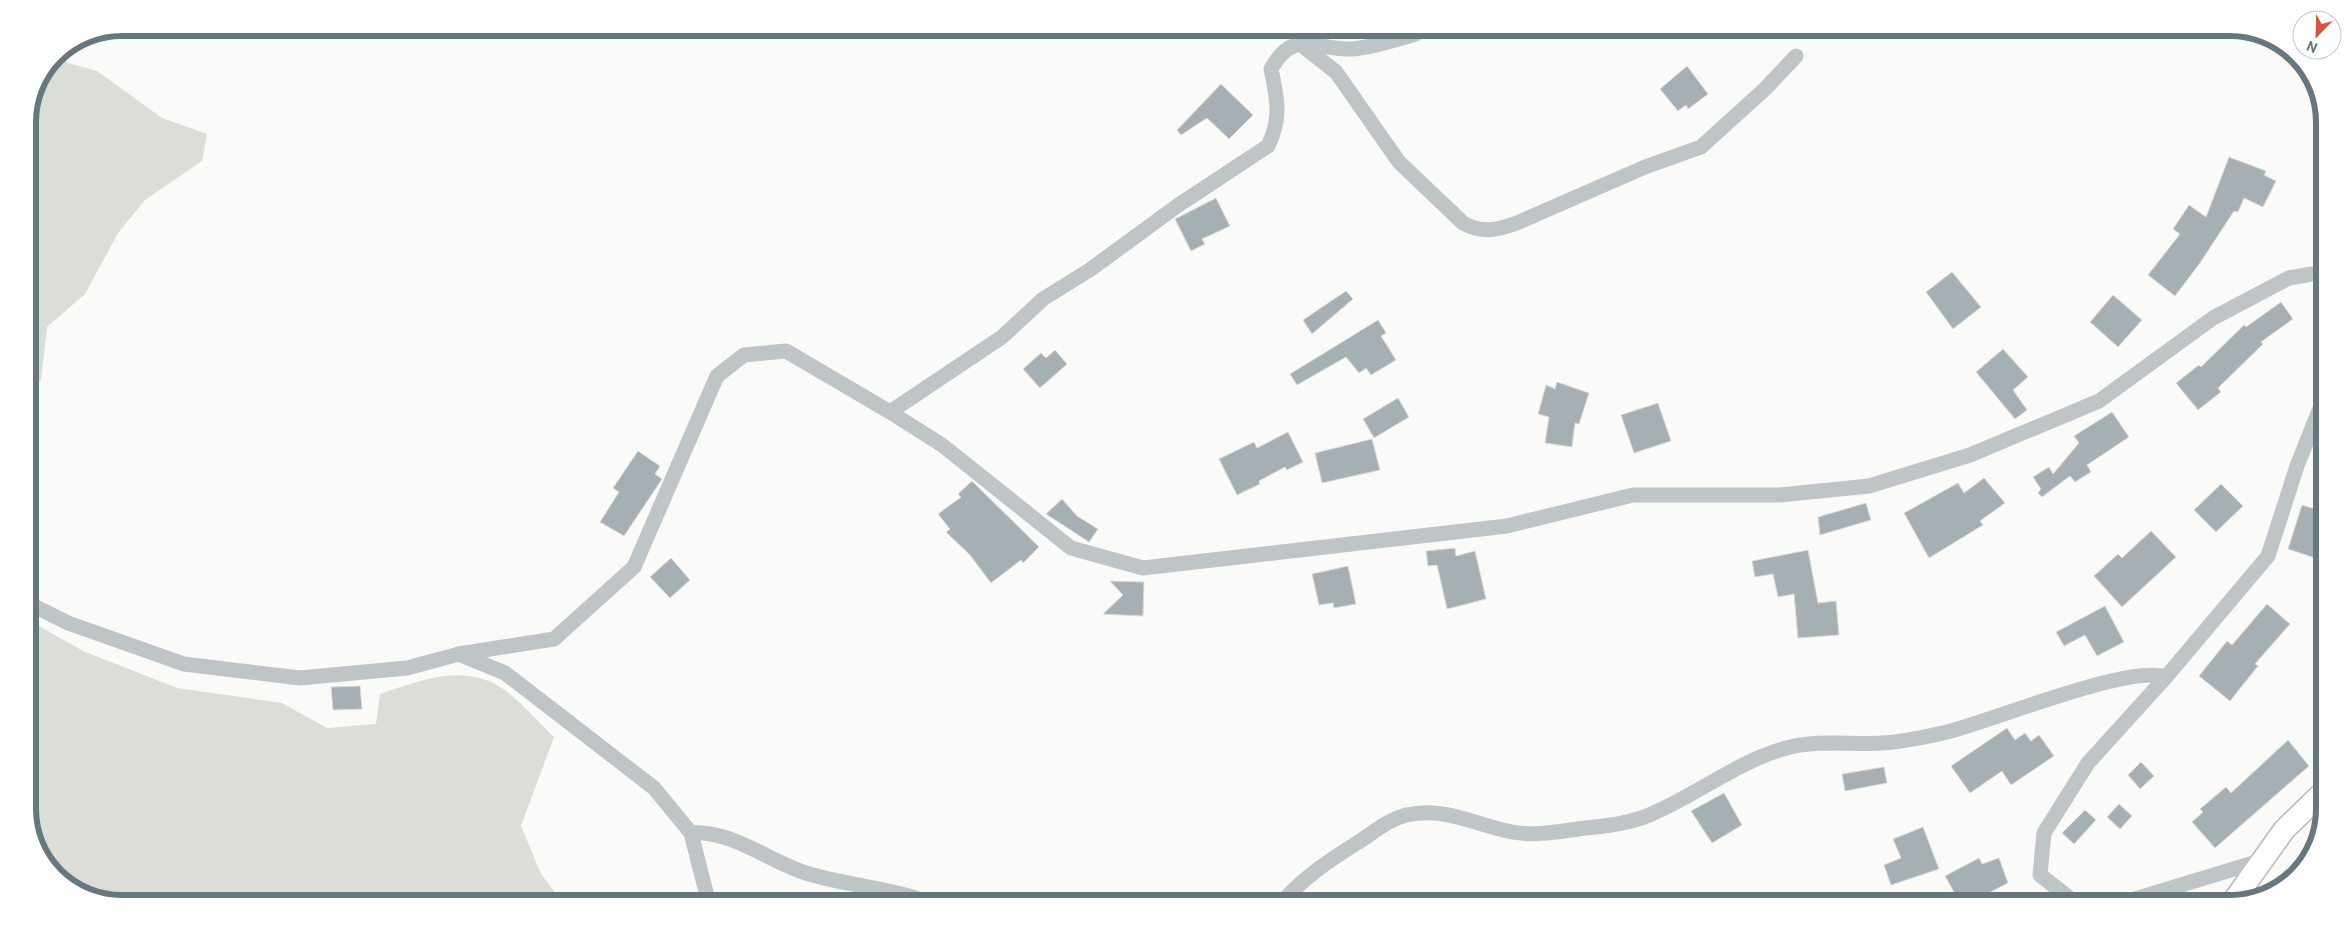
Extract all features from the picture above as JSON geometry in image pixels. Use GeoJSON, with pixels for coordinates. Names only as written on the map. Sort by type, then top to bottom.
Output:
{"type":"FeatureCollection","features":[{"type":"Feature","properties":{"kind":"street"},"geometry":{"type":"LineString","coordinates":[[890,412],[1002,337],[1042,299],[1091,269],[1177,206],[1268,146],[1276,130],[1278,103],[1271,69],[1280,54],[1299,44],[1352,49],[1409,36]]}},
{"type":"Feature","properties":{"kind":"street"},"geometry":{"type":"LineString","coordinates":[[1299,44],[1336,72],[1399,162],[1463,222],[1476,230],[1486,231],[1497,230],[1517,223],[1645,167],[1701,147],[1766,88],[1796,56]]}},
{"type":"Feature","properties":{"kind":"street"},"geometry":{"type":"LineString","coordinates":[[36,607],[68,623],[184,664],[300,678],[407,668],[459,654],[554,639],[634,567],[717,376],[744,355],[786,351],[942,445],[1071,548],[1143,568],[1507,526],[1633,495],[1780,495],[1869,486],[1970,455],[2099,401],[2213,318],[2289,278],[2316,273]]}},
{"type":"Feature","properties":{"kind":"street"},"geometry":{"type":"LineString","coordinates":[[2066,895],[2040,875],[2044,833],[2088,763],[2166,677],[2268,556],[2297,466],[2316,418]]}},
{"type":"Feature","properties":{"kind":"street"},"geometry":{"type":"LineString","coordinates":[[459,654],[505,674],[654,788],[691,832],[707,895]]}},
{"type":"Feature","properties":{"kind":"street"},"geometry":{"type":"LineString","coordinates":[[1289,895],[1310,874],[1332,858],[1388,822],[1404,816],[1436,812],[1526,834],[1543,834],[1632,821],[1656,813],[1763,755],[1786,748],[1810,744],[1884,744],[1916,739],[1951,731],[2089,687],[2145,674],[2166,677]]}},
{"type":"Feature","properties":{"kind":"street"},"geometry":{"type":"LineString","coordinates":[[2238,894],[2284,830],[2316,799]]}},
{"type":"Feature","properties":{"kind":"street"},"geometry":{"type":"LineString","coordinates":[[691,832],[708,833],[726,838],[812,875],[904,895]]}},
{"type":"Feature","properties":{"kind":"street"},"geometry":{"type":"LineString","coordinates":[[2148,895],[2260,861]]}},
{"type":"Feature","properties":{"kind":"shaded area"},"geometry":{"type":"Polygon","coordinates":[[[64,59],[68,63],[97,71],[162,118],[207,134],[202,161],[145,200],[118,233],[85,294],[47,327],[41,380],[36,386],[36,122],[38,105],[43,89],[51,74],[64,59]]]}},
{"type":"Feature","properties":{"kind":"shaded area"},"geometry":{"type":"Polygon","coordinates":[[[36,625],[83,651],[177,688],[282,703],[327,728],[376,724],[380,694],[410,684],[456,675],[486,680],[507,691],[554,737],[521,826],[541,874],[557,895],[122,895],[105,893],[79,883],[61,870],[48,852],[43,842],[36,815],[36,625]]]}},
{"type":"Feature","properties":{"kind":"building"},"geometry":{"type":"Polygon","coordinates":[[[1687,66],[1708,94],[1688,109],[1686,105],[1678,111],[1660,89],[1687,66]]]}},
{"type":"Feature","properties":{"kind":"building"},"geometry":{"type":"Polygon","coordinates":[[[1221,84],[1253,115],[1229,139],[1207,118],[1181,135],[1177,130],[1221,84]]]}},
{"type":"Feature","properties":{"kind":"building"},"geometry":{"type":"Polygon","coordinates":[[[2229,157],[2266,171],[2264,175],[2276,181],[2263,207],[2244,198],[2238,212],[2234,211],[2200,263],[2175,296],[2148,275],[2180,234],[2173,229],[2189,205],[2206,217],[2229,157]]]}},
{"type":"Feature","properties":{"kind":"building"},"geometry":{"type":"Polygon","coordinates":[[[1216,198],[1230,226],[1202,239],[1205,244],[1191,251],[1175,219],[1216,198]]]}},
{"type":"Feature","properties":{"kind":"building"},"geometry":{"type":"Polygon","coordinates":[[[1952,272],[1981,307],[1953,329],[1926,292],[1952,272]]]}},
{"type":"Feature","properties":{"kind":"building"},"geometry":{"type":"Polygon","coordinates":[[[1346,291],[1353,299],[1312,334],[1303,320],[1346,291]]]}},
{"type":"Feature","properties":{"kind":"building"},"geometry":{"type":"Polygon","coordinates":[[[2113,295],[2142,320],[2118,347],[2090,322],[2113,295]]]}},
{"type":"Feature","properties":{"kind":"building"},"geometry":{"type":"Polygon","coordinates":[[[2281,302],[2293,319],[2261,342],[2263,344],[2218,388],[2221,392],[2198,410],[2176,383],[2199,365],[2201,367],[2244,325],[2246,327],[2281,302]]]}},
{"type":"Feature","properties":{"kind":"building"},"geometry":{"type":"Polygon","coordinates":[[[1378,320],[1386,333],[1381,336],[1396,360],[1371,375],[1366,368],[1359,373],[1346,357],[1297,385],[1290,374],[1378,320]]]}},
{"type":"Feature","properties":{"kind":"building"},"geometry":{"type":"Polygon","coordinates":[[[2003,349],[2028,377],[2013,390],[2027,410],[2015,419],[1976,372],[2003,349]]]}},
{"type":"Feature","properties":{"kind":"building"},"geometry":{"type":"Polygon","coordinates":[[[1055,350],[1067,364],[1040,388],[1023,369],[1041,353],[1046,358],[1055,350]]]}},
{"type":"Feature","properties":{"kind":"building"},"geometry":{"type":"Polygon","coordinates":[[[1557,382],[1589,393],[1579,424],[1575,423],[1572,447],[1545,443],[1549,417],[1538,414],[1546,385],[1555,389],[1557,382]]]}},
{"type":"Feature","properties":{"kind":"building"},"geometry":{"type":"Polygon","coordinates":[[[1398,398],[1409,417],[1374,438],[1363,419],[1398,398]]]}},
{"type":"Feature","properties":{"kind":"building"},"geometry":{"type":"Polygon","coordinates":[[[1658,403],[1671,441],[1634,453],[1621,415],[1658,403]]]}},
{"type":"Feature","properties":{"kind":"building"},"geometry":{"type":"Polygon","coordinates":[[[2112,412],[2129,437],[2087,465],[2091,472],[2075,482],[2070,476],[2042,497],[2038,493],[2041,489],[2033,477],[2049,467],[2053,474],[2079,443],[2074,436],[2112,412]]]}},
{"type":"Feature","properties":{"kind":"building"},"geometry":{"type":"Polygon","coordinates":[[[1288,432],[1303,462],[1287,470],[1285,467],[1259,481],[1260,484],[1237,495],[1219,459],[1254,442],[1257,448],[1288,432]]]}},
{"type":"Feature","properties":{"kind":"building"},"geometry":{"type":"Polygon","coordinates":[[[1372,439],[1380,470],[1322,483],[1315,453],[1372,439]]]}},
{"type":"Feature","properties":{"kind":"building"},"geometry":{"type":"Polygon","coordinates":[[[638,451],[660,466],[655,474],[662,479],[624,536],[600,522],[619,492],[613,488],[638,451]]]}},
{"type":"Feature","properties":{"kind":"building"},"geometry":{"type":"Polygon","coordinates":[[[1984,478],[2005,503],[1980,521],[1983,525],[1929,558],[1904,513],[1958,483],[1964,493],[1984,478]]]}},
{"type":"Feature","properties":{"kind":"building"},"geometry":{"type":"Polygon","coordinates":[[[972,481],[1039,547],[1023,563],[1021,560],[991,583],[970,555],[946,532],[950,529],[938,514],[961,497],[958,494],[972,481]]]}},
{"type":"Feature","properties":{"kind":"building"},"geometry":{"type":"Polygon","coordinates":[[[2221,484],[2243,506],[2216,532],[2194,510],[2221,484]]]}},
{"type":"Feature","properties":{"kind":"building"},"geometry":{"type":"Polygon","coordinates":[[[1062,499],[1077,516],[1098,529],[1089,542],[1046,514],[1062,499]]]}},
{"type":"Feature","properties":{"kind":"building"},"geometry":{"type":"Polygon","coordinates":[[[1866,503],[1871,520],[1820,535],[1818,517],[1866,503]]]}},
{"type":"Feature","properties":{"kind":"building"},"geometry":{"type":"Polygon","coordinates":[[[2302,505],[2316,509],[2316,558],[2288,549],[2302,505]]]}},
{"type":"Feature","properties":{"kind":"building"},"geometry":{"type":"Polygon","coordinates":[[[2151,531],[2176,557],[2122,607],[2094,576],[2118,554],[2122,558],[2151,531]]]}},
{"type":"Feature","properties":{"kind":"building"},"geometry":{"type":"Polygon","coordinates":[[[1455,548],[1456,556],[1475,551],[1486,599],[1447,609],[1437,565],[1428,566],[1426,551],[1455,548]]]}},
{"type":"Feature","properties":{"kind":"building"},"geometry":{"type":"Polygon","coordinates":[[[1808,550],[1818,603],[1836,601],[1839,635],[1798,638],[1794,594],[1778,597],[1773,574],[1755,577],[1752,561],[1808,550]]]}},
{"type":"Feature","properties":{"kind":"building"},"geometry":{"type":"Polygon","coordinates":[[[671,558],[690,580],[670,598],[650,577],[671,558]]]}},
{"type":"Feature","properties":{"kind":"building"},"geometry":{"type":"Polygon","coordinates":[[[1348,566],[1356,604],[1334,608],[1333,603],[1319,605],[1312,574],[1348,566]]]}},
{"type":"Feature","properties":{"kind":"building"},"geometry":{"type":"Polygon","coordinates":[[[1110,581],[1144,582],[1143,616],[1103,614],[1123,595],[1110,581]]]}},
{"type":"Feature","properties":{"kind":"building"},"geometry":{"type":"Polygon","coordinates":[[[2267,604],[2290,624],[2255,664],[2258,666],[2230,701],[2199,676],[2227,641],[2232,645],[2267,604]]]}},
{"type":"Feature","properties":{"kind":"building"},"geometry":{"type":"Polygon","coordinates":[[[2105,606],[2124,642],[2097,656],[2085,635],[2064,646],[2056,632],[2105,606]]]}},
{"type":"Feature","properties":{"kind":"building"},"geometry":{"type":"Polygon","coordinates":[[[360,686],[362,709],[333,710],[331,687],[360,686]]]}},
{"type":"Feature","properties":{"kind":"building"},"geometry":{"type":"Polygon","coordinates":[[[2007,728],[2015,740],[2025,733],[2031,741],[2039,735],[2054,756],[2011,785],[2002,771],[1970,793],[1951,766],[2007,728]]]}},
{"type":"Feature","properties":{"kind":"building"},"geometry":{"type":"Polygon","coordinates":[[[2288,740],[2309,766],[2215,848],[2192,822],[2203,812],[2200,809],[2226,787],[2231,793],[2288,740]]]}},
{"type":"Feature","properties":{"kind":"building"},"geometry":{"type":"Polygon","coordinates":[[[2141,762],[2154,776],[2140,789],[2128,775],[2141,762]]]}},
{"type":"Feature","properties":{"kind":"building"},"geometry":{"type":"Polygon","coordinates":[[[1884,767],[1887,783],[1845,791],[1842,774],[1884,767]]]}},
{"type":"Feature","properties":{"kind":"building"},"geometry":{"type":"Polygon","coordinates":[[[1724,793],[1742,825],[1712,843],[1691,811],[1724,793]]]}},
{"type":"Feature","properties":{"kind":"building"},"geometry":{"type":"Polygon","coordinates":[[[2119,804],[2132,816],[2120,829],[2107,817],[2119,804]]]}},
{"type":"Feature","properties":{"kind":"building"},"geometry":{"type":"Polygon","coordinates":[[[2085,810],[2096,820],[2074,844],[2062,833],[2085,810]]]}},
{"type":"Feature","properties":{"kind":"building"},"geometry":{"type":"Polygon","coordinates":[[[1923,827],[1939,869],[1891,885],[1884,865],[1901,858],[1893,839],[1923,827]]]}},
{"type":"Feature","properties":{"kind":"building"},"geometry":{"type":"Polygon","coordinates":[[[1979,858],[1982,864],[1999,858],[2008,883],[1985,895],[1956,895],[1945,876],[1979,858]]]}}]}
